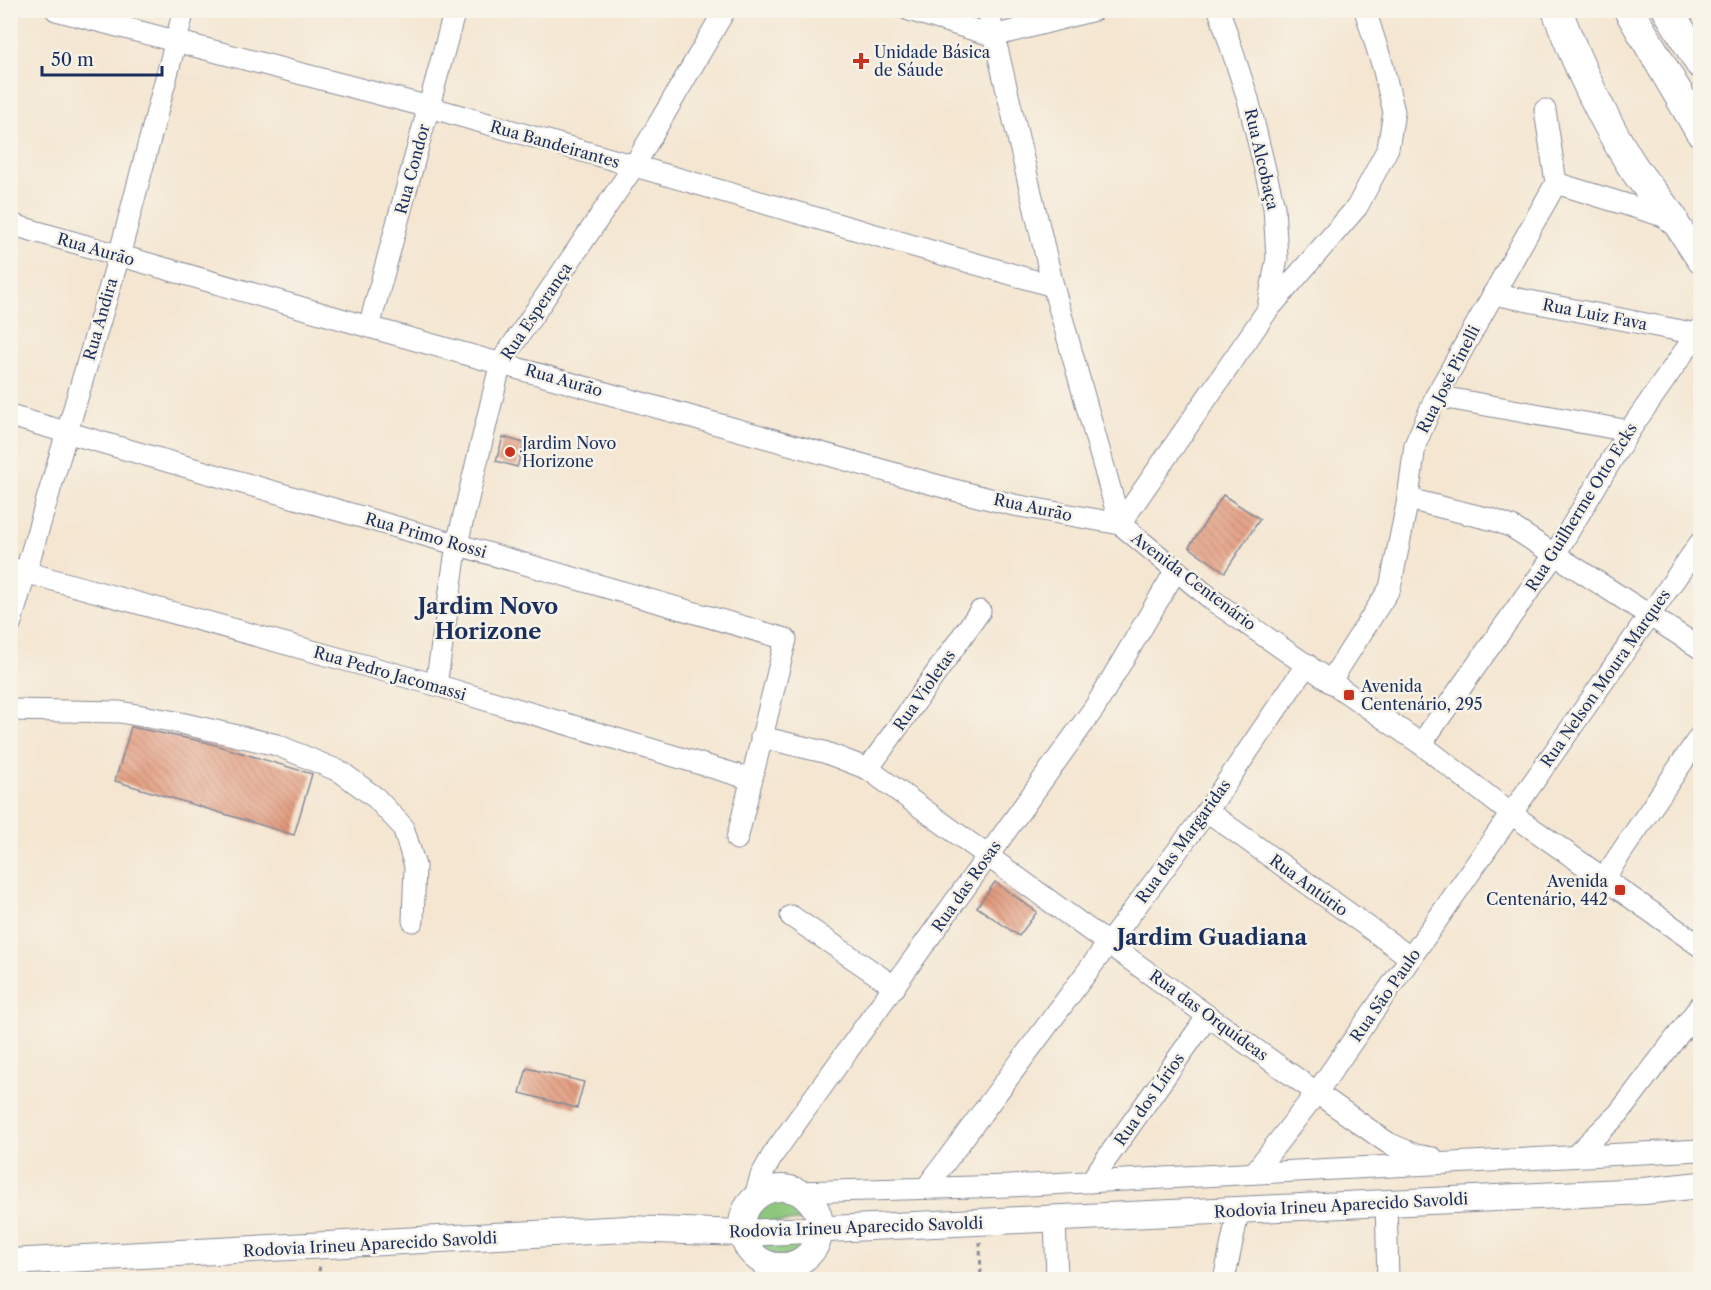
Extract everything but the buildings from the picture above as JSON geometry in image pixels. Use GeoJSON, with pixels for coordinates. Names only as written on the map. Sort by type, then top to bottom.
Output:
{"type":"FeatureCollection","features":[{"type":"Feature","properties":{"kind":"highway"},"geometry":{"type":"LineString","coordinates":[[1557,10],[1577,63],[1611,128],[1632,165],[1673,219]]}},
{"type":"Feature","properties":{"kind":"highway"},"geometry":{"type":"LineString","coordinates":[[1629,10],[1679,99],[1701,131]]}},
{"type":"Feature","properties":{"kind":"highway"},"geometry":{"type":"LineString","coordinates":[[1668,10],[1701,63]]}},
{"type":"Feature","properties":{"kind":"main road"},"geometry":{"type":"LineString","coordinates":[[1673,219],[1701,260]]}},
{"type":"Feature","properties":{"kind":"main road","name":"Rodovia Irineu Aparecido Savoldi"},"geometry":{"type":"LineString","coordinates":[[10,1262],[627,1229],[743,1233],[1644,1191],[1701,1185]]}},
{"type":"Feature","properties":{"kind":"main road"},"geometry":{"type":"LineString","coordinates":[[775,1189],[797,1192],[814,1207],[820,1228],[818,1242],[811,1253],[773,1273],[753,1254],[743,1233],[747,1209],[754,1199],[775,1189]]}},
{"type":"Feature","properties":{"kind":"street","name":"Rua Bandeirantes"},"geometry":{"type":"LineString","coordinates":[[56,10],[174,43],[429,107],[1053,286]]}},
{"type":"Feature","properties":{"kind":"street","name":"Rua Andira"},"geometry":{"type":"LineString","coordinates":[[10,625],[19,570],[66,432],[119,256],[184,10]]}},
{"type":"Feature","properties":{"kind":"street","name":"Rua Condor"},"geometry":{"type":"LineString","coordinates":[[369,327],[455,10]]}},
{"type":"Feature","properties":{"kind":"street","name":"Rua Esperança"},"geometry":{"type":"LineString","coordinates":[[435,685],[457,544],[501,362],[634,166],[725,10]]}},
{"type":"Feature","properties":{"kind":"street"},"geometry":{"type":"LineString","coordinates":[[909,10],[994,36],[1094,10]]}},
{"type":"Feature","properties":{"kind":"street","name":"Avenida Centenário"},"geometry":{"type":"LineString","coordinates":[[988,10],[1053,286],[1120,524],[1215,602],[1421,744],[1510,813],[1604,878],[1698,938]]}},
{"type":"Feature","properties":{"kind":"street","name":"Rua Alcobaça"},"geometry":{"type":"LineString","coordinates":[[1220,10],[1248,99],[1274,207],[1277,258],[1267,311]]}},
{"type":"Feature","properties":{"kind":"street"},"geometry":{"type":"LineString","coordinates":[[1120,524],[1267,311],[1357,207],[1388,148],[1394,112],[1365,10]]}},
{"type":"Feature","properties":{"kind":"street"},"geometry":{"type":"LineString","coordinates":[[1545,110],[1556,183],[1673,219]]}},
{"type":"Feature","properties":{"kind":"street","name":"Rua José Pinelli"},"geometry":{"type":"LineString","coordinates":[[1330,682],[1390,588],[1408,499],[1414,445],[1436,396],[1556,183]]}},
{"type":"Feature","properties":{"kind":"street","name":"Rua Aurão"},"geometry":{"type":"LineString","coordinates":[[10,224],[954,490],[1014,505],[1120,524]]}},
{"type":"Feature","properties":{"kind":"street","name":"Rua Luiz Fava"},"geometry":{"type":"LineString","coordinates":[[1493,294],[1699,331]]}},
{"type":"Feature","properties":{"kind":"street","name":"Rua Guilherme Otto Ecks"},"geometry":{"type":"LineString","coordinates":[[1421,744],[1555,554],[1629,431],[1699,331]]}},
{"type":"Feature","properties":{"kind":"street"},"geometry":{"type":"LineString","coordinates":[[1436,396],[1629,431]]}},
{"type":"Feature","properties":{"kind":"street","name":"Rua Primo Rossi"},"geometry":{"type":"LineString","coordinates":[[10,416],[786,639],[761,737]]}},
{"type":"Feature","properties":{"kind":"street"},"geometry":{"type":"LineString","coordinates":[[1408,499],[1494,520],[1512,527],[1701,648]]}},
{"type":"Feature","properties":{"kind":"street","name":"Rua Nelson Moura Marques"},"geometry":{"type":"LineString","coordinates":[[1510,813],[1701,543]]}},
{"type":"Feature","properties":{"kind":"street","name":"Rua Pedro Jacomassi"},"geometry":{"type":"LineString","coordinates":[[19,570],[435,685],[751,779]]}},
{"type":"Feature","properties":{"kind":"street","name":"Rua das Rosas"},"geometry":{"type":"LineString","coordinates":[[754,1199],[761,1176],[774,1153],[1095,707],[1132,649],[1176,570]]}},
{"type":"Feature","properties":{"kind":"street","name":"Rua Violetas"},"geometry":{"type":"LineString","coordinates":[[868,769],[980,611]]}},
{"type":"Feature","properties":{"kind":"street","name":"Rua das Margaridas"},"geometry":{"type":"LineString","coordinates":[[926,1188],[1207,811],[1307,664]]}},
{"type":"Feature","properties":{"kind":"street"},"geometry":{"type":"LineString","coordinates":[[10,710],[120,712],[176,722],[277,745],[341,772],[376,798],[404,826],[415,866],[413,921]]}},
{"type":"Feature","properties":{"kind":"street"},"geometry":{"type":"LineString","coordinates":[[1604,878],[1701,736]]}},
{"type":"Feature","properties":{"kind":"street"},"geometry":{"type":"LineString","coordinates":[[736,839],[761,737]]}},
{"type":"Feature","properties":{"kind":"street","name":"Rua das Orquídeas"},"geometry":{"type":"LineString","coordinates":[[761,737],[824,752],[868,769],[988,854],[1208,1017],[1388,1143],[1416,1155],[1464,1164]]}},
{"type":"Feature","properties":{"kind":"street","name":"Rua Antúrio"},"geometry":{"type":"LineString","coordinates":[[1207,811],[1411,958]]}},
{"type":"Feature","properties":{"kind":"street","name":"Rua São Paulo"},"geometry":{"type":"LineString","coordinates":[[1254,1173],[1317,1092],[1510,813]]}},
{"type":"Feature","properties":{"kind":"street"},"geometry":{"type":"LineString","coordinates":[[791,916],[895,987]]}},
{"type":"Feature","properties":{"kind":"street"},"geometry":{"type":"LineString","coordinates":[[1575,1156],[1619,1113],[1701,1006]]}},
{"type":"Feature","properties":{"kind":"street","name":"Rua dos Lírios"},"geometry":{"type":"LineString","coordinates":[[1090,1182],[1208,1017]]}},
{"type":"Feature","properties":{"kind":"street"},"geometry":{"type":"LineString","coordinates":[[797,1192],[1090,1182],[1701,1150]]}},
{"type":"Feature","properties":{"kind":"street"},"geometry":{"type":"LineString","coordinates":[[1386,1202],[1388,1280]]}},
{"type":"Feature","properties":{"kind":"street"},"geometry":{"type":"LineString","coordinates":[[1224,1280],[1239,1209]]}},
{"type":"Feature","properties":{"kind":"street"},"geometry":{"type":"LineString","coordinates":[[1055,1217],[1057,1280]]}},
{"type":"Feature","properties":{"kind":"path"},"geometry":{"type":"LineString","coordinates":[[980,1222],[981,1280]]}},
{"type":"Feature","properties":{"kind":"green space"},"geometry":{"type":"Polygon","coordinates":[[[787,1193],[805,1202],[816,1220],[745,1224],[755,1202],[787,1193]]]}},
{"type":"Feature","properties":{"kind":"green space"},"geometry":{"type":"Polygon","coordinates":[[[815,1238],[803,1255],[785,1260],[766,1255],[750,1242],[815,1238]]]}},
{"type":"Feature","properties":{"kind":"place","name":"Unidade Básica de Sáude"},"geometry":{"type":"Point","coordinates":[861,61]}},
{"type":"Feature","properties":{"kind":"place","name":"Jardim Novo Horizone"},"geometry":{"type":"Point","coordinates":[510,452]}},
{"type":"Feature","properties":{"kind":"place","name":"Avenida Centenário, 295"},"geometry":{"type":"Point","coordinates":[1349,695]}},
{"type":"Feature","properties":{"kind":"place","name":"Avenida Centenário, 442"},"geometry":{"type":"Point","coordinates":[1620,890]}},
{"type":"Feature","properties":{"kind":"district","name":"Jardim Novo Horizone"},"geometry":{"type":"Point","coordinates":[488,618]}},
{"type":"Feature","properties":{"kind":"district","name":"Jardim Guadiana"},"geometry":{"type":"Point","coordinates":[1212,937]}}]}
